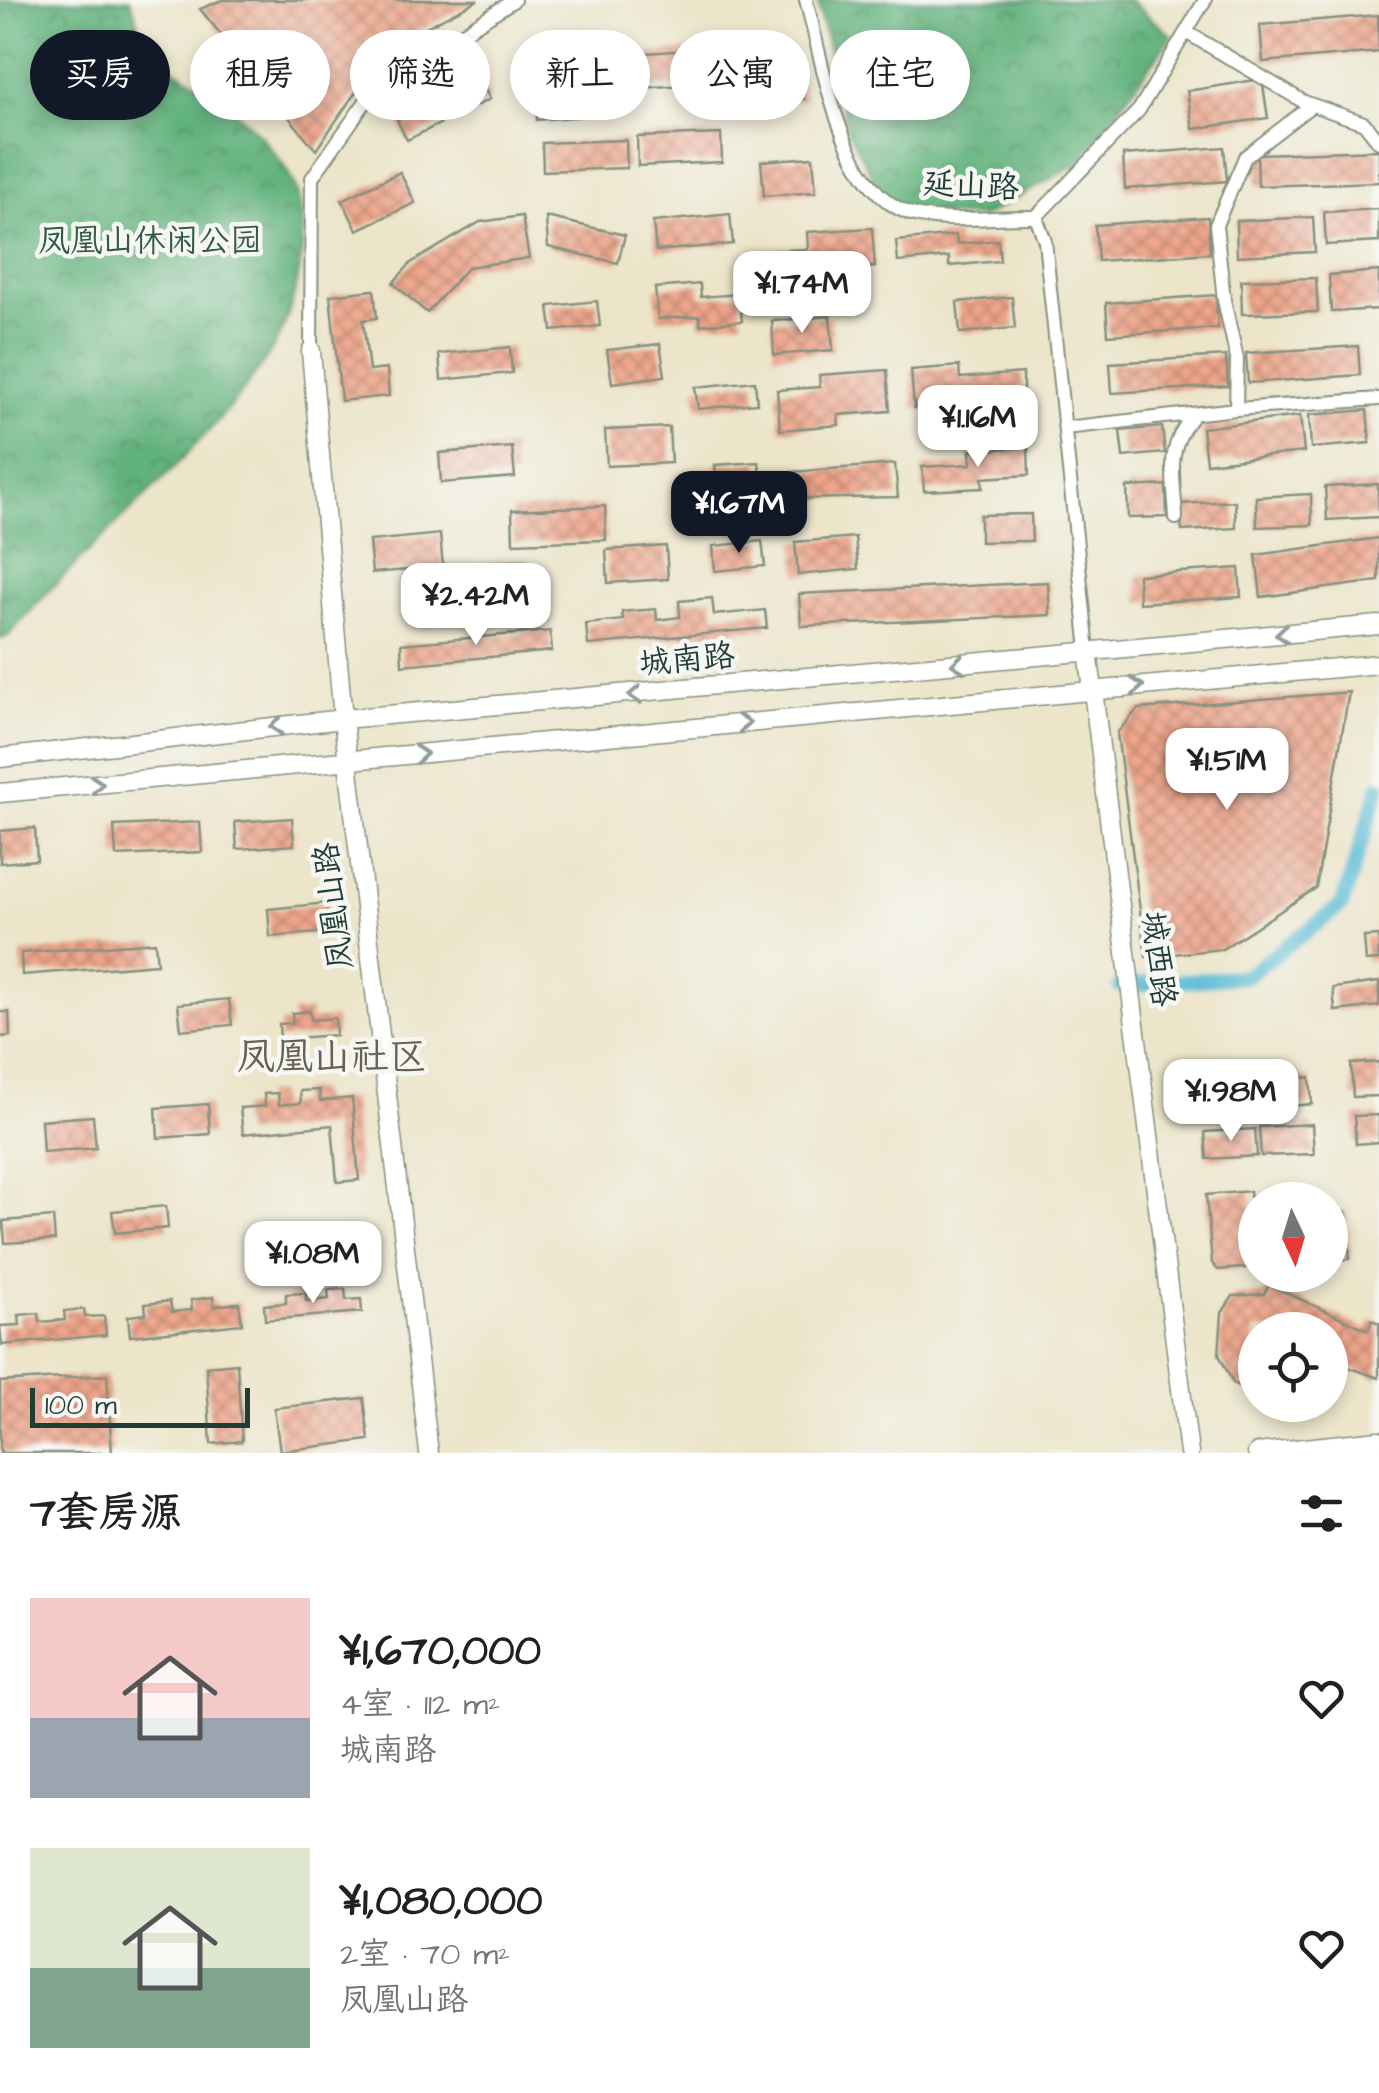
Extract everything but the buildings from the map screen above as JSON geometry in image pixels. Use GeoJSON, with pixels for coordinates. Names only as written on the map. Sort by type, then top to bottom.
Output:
{"type":"FeatureCollection","features":[{"type":"Feature","properties":{"kind":"main road","name":"凤凰山路"},"geometry":{"type":"LineString","coordinates":[[312,351],[343,719],[428,1453]]}},
{"type":"Feature","properties":{"kind":"main road","name":"城南路"},"geometry":{"type":"LineString","coordinates":[[0,758],[343,719],[1379,625]]}},
{"type":"Feature","properties":{"kind":"main road","name":"城西路"},"geometry":{"type":"LineString","coordinates":[[1088,651],[1189,1453]]}},
{"type":"Feature","properties":{"kind":"main road","name":"城南路"},"geometry":{"type":"LineString","coordinates":[[0,793],[1379,664]]}},
{"type":"Feature","properties":{"kind":"main road"},"geometry":{"type":"LineString","coordinates":[[1258,1453],[1379,1440]]}},
{"type":"Feature","properties":{"kind":"street"},"geometry":{"type":"LineString","coordinates":[[312,351],[312,178],[373,92],[514,0]]}},
{"type":"Feature","properties":{"kind":"street","name":"延山路"},"geometry":{"type":"LineString","coordinates":[[806,0],[849,156],[868,187],[917,216],[1036,217]]}},
{"type":"Feature","properties":{"kind":"street"},"geometry":{"type":"LineString","coordinates":[[1088,651],[1045,241],[1036,217],[1139,110],[1205,0]]}},
{"type":"Feature","properties":{"kind":"street"},"geometry":{"type":"LineString","coordinates":[[1186,32],[1312,105],[1364,123],[1379,142]]}},
{"type":"Feature","properties":{"kind":"street"},"geometry":{"type":"LineString","coordinates":[[1236,409],[1237,359],[1224,300],[1216,225],[1245,156],[1312,105]]}},
{"type":"Feature","properties":{"kind":"street"},"geometry":{"type":"LineString","coordinates":[[1065,428],[1236,409],[1379,399]]}},
{"type":"Feature","properties":{"kind":"street"},"geometry":{"type":"LineString","coordinates":[[1176,518],[1172,456],[1176,436],[1194,414]]}},
{"type":"Feature","properties":{"kind":"green space","name":"凤凰山休闲公园"},"geometry":{"type":"Polygon","coordinates":[[[0,0],[130,0],[140,30],[30,30],[30,120],[170,120],[170,67],[190,80],[190,120],[244,120],[289,175],[302,218],[295,293],[278,338],[240,394],[176,465],[8,636],[0,639],[0,0]]]}},
{"type":"Feature","properties":{"kind":"green space"},"geometry":{"type":"Polygon","coordinates":[[[817,0],[1129,0],[1172,36],[1078,163],[983,217],[910,214],[881,193],[845,120],[970,120],[970,30],[830,30],[830,55],[817,0]]]}},
{"type":"Feature","properties":{"kind":"waterway"},"geometry":{"type":"LineString","coordinates":[[1120,986],[1246,976],[1342,905],[1379,787]]}},
{"type":"Feature","properties":{"kind":"district","name":"凤凰山社区"},"geometry":{"type":"Point","coordinates":[332,1058]}}]}
